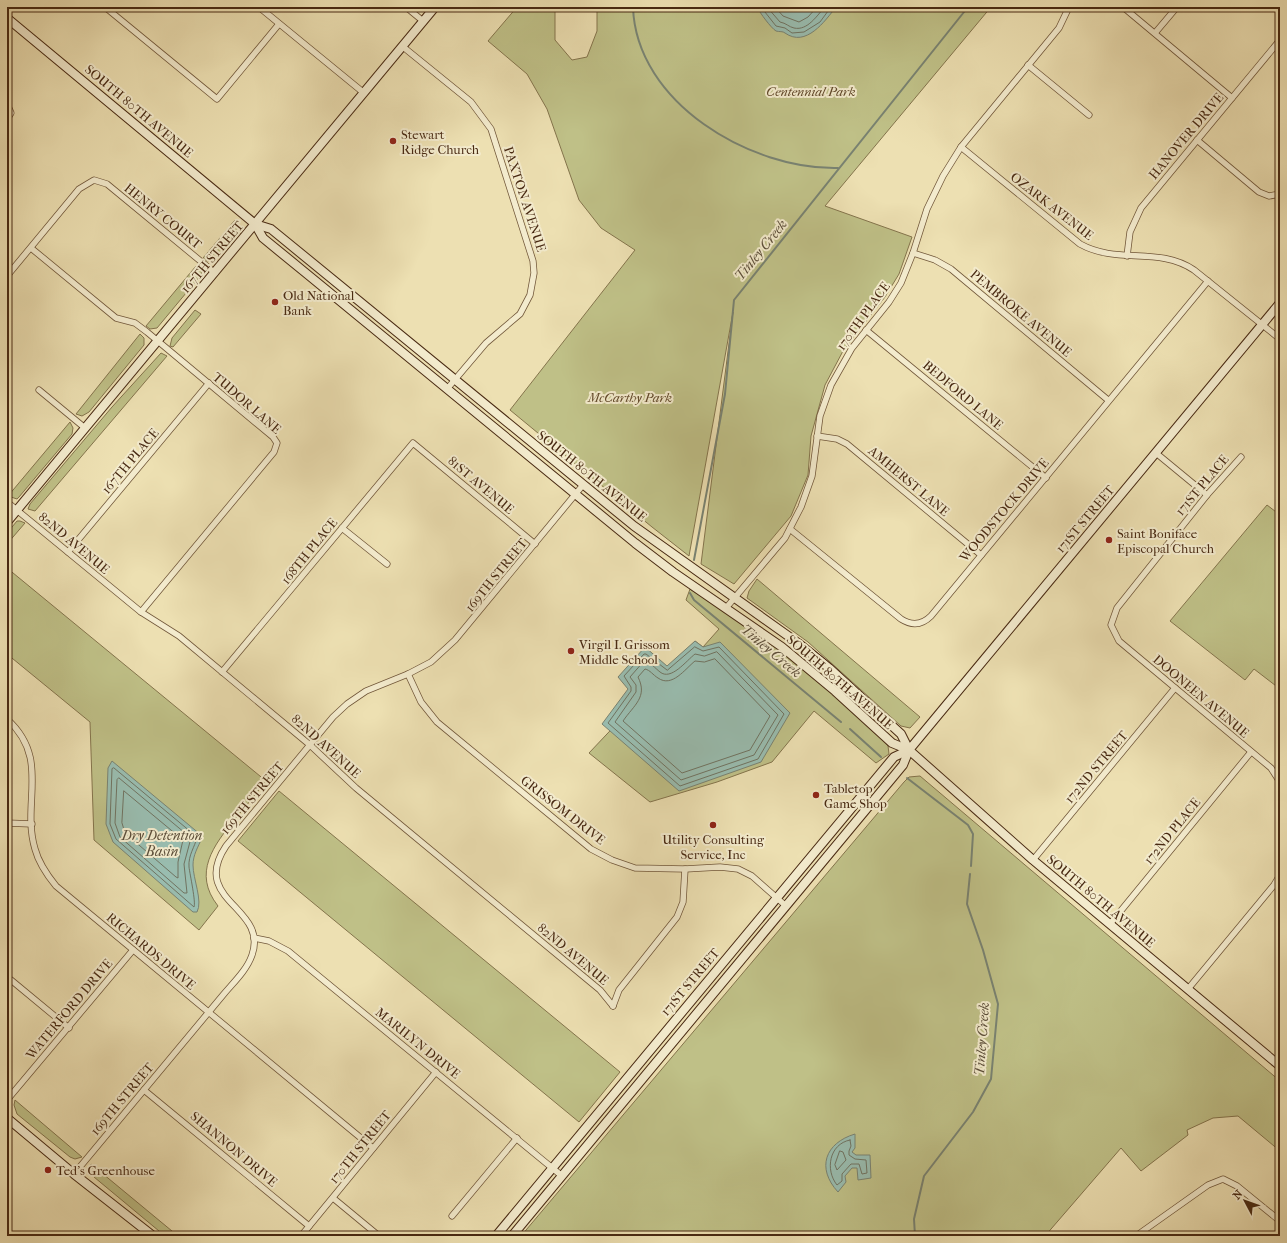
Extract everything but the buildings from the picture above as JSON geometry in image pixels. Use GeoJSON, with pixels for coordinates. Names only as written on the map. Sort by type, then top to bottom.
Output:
{"type":"FeatureCollection","features":[{"type":"Feature","properties":{"kind":"street"},"geometry":{"type":"LineString","coordinates":[[105,7],[217,99],[279,24]]}},
{"type":"Feature","properties":{"kind":"street"},"geometry":{"type":"LineString","coordinates":[[259,7],[364,93]]}},
{"type":"Feature","properties":{"kind":"street"},"geometry":{"type":"LineString","coordinates":[[406,7],[423,21]]}},
{"type":"Feature","properties":{"kind":"street","name":"167TH STREET"},"geometry":{"type":"LineString","coordinates":[[7,522],[435,7]]}},
{"type":"Feature","properties":{"kind":"street","name":"170TH PLACE"},"geometry":{"type":"LineString","coordinates":[[726,608],[774,553],[801,507],[812,476],[820,416],[831,385],[845,358],[895,293],[905,275],[927,209],[942,176],[961,147],[1059,28],[1070,7]]}},
{"type":"Feature","properties":{"kind":"street"},"geometry":{"type":"LineString","coordinates":[[1123,7],[1232,98]]}},
{"type":"Feature","properties":{"kind":"street"},"geometry":{"type":"LineString","coordinates":[[1156,34],[1177,7]]}},
{"type":"Feature","properties":{"kind":"street","name":"SOUTH 80TH AVENUE"},"geometry":{"type":"LineString","coordinates":[[7,18],[255,224],[264,238],[575,495],[673,572],[782,647],[835,691],[892,743],[909,750],[1033,860],[1280,1066]]}},
{"type":"Feature","properties":{"kind":"street","name":"HANOVER DRIVE"},"geometry":{"type":"LineString","coordinates":[[1127,256],[1130,232],[1137,214],[1196,140],[1280,40]]}},
{"type":"Feature","properties":{"kind":"street","name":"PAXTON AVENUE"},"geometry":{"type":"LineString","coordinates":[[402,46],[470,102],[491,129],[533,261],[534,273],[530,295],[520,314],[486,343],[447,389]]}},
{"type":"Feature","properties":{"kind":"street"},"geometry":{"type":"LineString","coordinates":[[1028,65],[1089,115]]}},
{"type":"Feature","properties":{"kind":"street"},"geometry":{"type":"LineString","coordinates":[[7,104],[11,113],[7,119]]}},
{"type":"Feature","properties":{"kind":"street"},"geometry":{"type":"LineString","coordinates":[[1196,140],[1259,192],[1269,196],[1280,194]]}},
{"type":"Feature","properties":{"kind":"street","name":"OZARK AVENUE"},"geometry":{"type":"LineString","coordinates":[[961,147],[1080,244],[1096,252],[1173,259],[1187,265],[1280,339]]}},
{"type":"Feature","properties":{"kind":"street","name":"HENRY COURT"},"geometry":{"type":"LineString","coordinates":[[31,248],[79,189],[94,180],[107,184],[215,273]]}},
{"type":"Feature","properties":{"kind":"street","name":"SOUTH 80TH AVENUE"},"geometry":{"type":"LineString","coordinates":[[255,224],[271,229],[583,485],[648,536],[829,668],[901,734],[909,750]]}},
{"type":"Feature","properties":{"kind":"street"},"geometry":{"type":"LineString","coordinates":[[7,276],[31,248]]}},
{"type":"Feature","properties":{"kind":"street","name":"TUDOR LANE"},"geometry":{"type":"LineString","coordinates":[[31,248],[116,318],[135,323],[158,341],[273,437],[277,445],[274,452],[141,612]]}},
{"type":"Feature","properties":{"kind":"street","name":"PEMBROKE AVENUE"},"geometry":{"type":"LineString","coordinates":[[913,253],[940,262],[951,269],[1108,400]]}},
{"type":"Feature","properties":{"kind":"street","name":"WOODSTOCK DRIVE"},"geometry":{"type":"LineString","coordinates":[[790,528],[901,619],[912,624],[923,622],[928,619],[981,556],[1108,400],[1208,282]]}},
{"type":"Feature","properties":{"kind":"street","name":"171ST STREET"},"geometry":{"type":"LineString","coordinates":[[512,1236],[903,765],[909,750],[1280,303]]}},
{"type":"Feature","properties":{"kind":"street","name":"BEDFORD LANE"},"geometry":{"type":"LineString","coordinates":[[866,330],[1046,478]]}},
{"type":"Feature","properties":{"kind":"street","name":"167TH PLACE"},"geometry":{"type":"LineString","coordinates":[[68,552],[209,383]]}},
{"type":"Feature","properties":{"kind":"street"},"geometry":{"type":"LineString","coordinates":[[39,390],[86,428]]}},
{"type":"Feature","properties":{"kind":"street","name":"AMHERST LANE"},"geometry":{"type":"LineString","coordinates":[[817,436],[837,439],[847,444],[981,556]]}},
{"type":"Feature","properties":{"kind":"street","name":"168TH PLACE"},"geometry":{"type":"LineString","coordinates":[[222,672],[413,443]]}},
{"type":"Feature","properties":{"kind":"street","name":"81ST AVENUE"},"geometry":{"type":"LineString","coordinates":[[413,443],[535,544]]}},
{"type":"Feature","properties":{"kind":"street"},"geometry":{"type":"LineString","coordinates":[[1156,453],[1207,495]]}},
{"type":"Feature","properties":{"kind":"street","name":"171ST PLACE"},"geometry":{"type":"LineString","coordinates":[[1111,625],[1117,608],[1207,495],[1241,457]]}},
{"type":"Feature","properties":{"kind":"street","name":"169TH STREET"},"geometry":{"type":"LineString","coordinates":[[74,1174],[246,967],[252,956],[254,938],[246,917],[230,903],[220,889],[217,873],[219,858],[226,846],[310,745],[347,704],[380,684],[408,674],[431,662],[455,640],[583,485]]}},
{"type":"Feature","properties":{"kind":"street","name":"82ND AVENUE"},"geometry":{"type":"LineString","coordinates":[[7,502],[141,612],[179,636],[310,745],[356,788],[600,990],[613,1006],[619,990],[677,917],[683,902],[685,869]]}},
{"type":"Feature","properties":{"kind":"street"},"geometry":{"type":"LineString","coordinates":[[342,528],[387,564]]}},
{"type":"Feature","properties":{"kind":"street","name":"DOONEEN AVENUE"},"geometry":{"type":"LineString","coordinates":[[1111,625],[1119,641],[1271,768],[1280,782]]}},
{"type":"Feature","properties":{"kind":"street","name":"GRISSOM DRIVE"},"geometry":{"type":"LineString","coordinates":[[408,674],[421,702],[437,722],[591,849],[612,860],[635,868],[685,869],[720,867],[738,869],[752,876],[786,906]]}},
{"type":"Feature","properties":{"kind":"street","name":"172ND STREET"},"geometry":{"type":"LineString","coordinates":[[1033,860],[1175,688]]}},
{"type":"Feature","properties":{"kind":"street","name":"RICHARDS DRIVE"},"geometry":{"type":"LineString","coordinates":[[7,719],[23,737],[30,754],[33,775],[32,824],[34,849],[42,868],[56,886],[373,1148]]}},
{"type":"Feature","properties":{"kind":"street","name":"171ST STREET"},"geometry":{"type":"LineString","coordinates":[[496,1236],[894,757],[909,750]]}},
{"type":"Feature","properties":{"kind":"street","name":"172ND PLACE"},"geometry":{"type":"LineString","coordinates":[[1110,924],[1251,752]]}},
{"type":"Feature","properties":{"kind":"street"},"geometry":{"type":"LineString","coordinates":[[7,823],[32,824]]}},
{"type":"Feature","properties":{"kind":"street"},"geometry":{"type":"LineString","coordinates":[[1188,989],[1274,885],[1280,875]]}},
{"type":"Feature","properties":{"kind":"street","name":"MARILYN DRIVE"},"geometry":{"type":"LineString","coordinates":[[254,938],[269,940],[288,951],[562,1176]]}},
{"type":"Feature","properties":{"kind":"street","name":"WATERFORD DRIVE"},"geometry":{"type":"LineString","coordinates":[[7,1100],[133,950]]}},
{"type":"Feature","properties":{"kind":"street"},"geometry":{"type":"LineString","coordinates":[[10,980],[69,1028]]}},
{"type":"Feature","properties":{"kind":"street","name":"170TH STREET"},"geometry":{"type":"LineString","coordinates":[[301,1236],[436,1072]]}},
{"type":"Feature","properties":{"kind":"street","name":"SHANNON DRIVE"},"geometry":{"type":"LineString","coordinates":[[144,1090],[309,1226]]}},
{"type":"Feature","properties":{"kind":"street"},"geometry":{"type":"LineString","coordinates":[[7,1118],[74,1174],[153,1236]]}},
{"type":"Feature","properties":{"kind":"street"},"geometry":{"type":"LineString","coordinates":[[452,1216],[517,1138]]}},
{"type":"Feature","properties":{"kind":"street"},"geometry":{"type":"LineString","coordinates":[[1136,1236],[1208,1185],[1223,1179],[1237,1186],[1280,1221]]}},
{"type":"Feature","properties":{"kind":"street"},"geometry":{"type":"LineString","coordinates":[[333,1198],[379,1236]]}},
{"type":"Feature","properties":{"kind":"green space"},"geometry":{"type":"Polygon","coordinates":[[[517,7],[555,7],[555,40],[572,60],[587,57],[597,31],[597,7],[991,7],[825,206],[912,237],[899,274],[885,297],[843,351],[825,385],[811,436],[808,475],[791,516],[734,584],[701,564],[733,312],[689,556],[510,410],[635,250],[601,228],[579,200],[547,109],[527,74],[488,41],[517,7]]]}},
{"type":"Feature","properties":{"kind":"green space"},"geometry":{"type":"Polygon","coordinates":[[[235,220],[237,230],[231,241],[213,260],[207,261],[203,258],[235,220]]]}},
{"type":"Feature","properties":{"kind":"green space"},"geometry":{"type":"Polygon","coordinates":[[[196,266],[202,272],[201,275],[157,328],[150,329],[146,326],[196,266]]]}},
{"type":"Feature","properties":{"kind":"green space"},"geometry":{"type":"Polygon","coordinates":[[[195,310],[201,314],[173,347],[170,346],[172,338],[195,310]]]}},
{"type":"Feature","properties":{"kind":"green space"},"geometry":{"type":"Polygon","coordinates":[[[140,334],[144,338],[144,345],[89,412],[82,416],[76,414],[140,334]]]}},
{"type":"Feature","properties":{"kind":"green space"},"geometry":{"type":"Polygon","coordinates":[[[161,353],[167,356],[35,511],[28,509],[30,504],[112,407],[161,353]]]}},
{"type":"Feature","properties":{"kind":"green space"},"geometry":{"type":"Polygon","coordinates":[[[70,422],[73,428],[72,434],[17,499],[8,496],[70,422]]]}},
{"type":"Feature","properties":{"kind":"green space"},"geometry":{"type":"Polygon","coordinates":[[[1267,505],[1280,515],[1280,689],[1254,669],[1245,680],[1170,621],[1267,505]]]}},
{"type":"Feature","properties":{"kind":"green space"},"geometry":{"type":"Polygon","coordinates":[[[17,521],[25,523],[7,544],[7,533],[17,521]]]}},
{"type":"Feature","properties":{"kind":"green space"},"geometry":{"type":"Polygon","coordinates":[[[7,568],[266,781],[227,829],[209,860],[206,871],[207,882],[210,894],[218,906],[199,930],[94,840],[90,722],[7,654],[7,568]]]}},
{"type":"Feature","properties":{"kind":"green space"},"geometry":{"type":"Polygon","coordinates":[[[757,579],[920,717],[910,728],[901,726],[808,642],[747,598],[749,591],[757,579]]]}},
{"type":"Feature","properties":{"kind":"green space"},"geometry":{"type":"Polygon","coordinates":[[[690,589],[754,631],[804,669],[882,738],[888,746],[889,754],[876,763],[814,711],[772,762],[717,782],[650,802],[589,753],[695,641],[703,647],[719,629],[686,600],[690,589]]]}},
{"type":"Feature","properties":{"kind":"green space"},"geometry":{"type":"Polygon","coordinates":[[[920,776],[1280,1081],[1280,1151],[1238,1116],[1213,1118],[1187,1130],[1188,1135],[1141,1171],[1121,1148],[1045,1236],[521,1236],[904,782],[909,777],[920,776]]]}},
{"type":"Feature","properties":{"kind":"green space"},"geometry":{"type":"Polygon","coordinates":[[[279,791],[620,1072],[579,1122],[238,841],[279,791]]]}},
{"type":"Feature","properties":{"kind":"green space"},"geometry":{"type":"Polygon","coordinates":[[[15,1100],[82,1157],[75,1159],[70,1157],[17,1114],[14,1105],[15,1100]]]}},
{"type":"Feature","properties":{"kind":"green space"},"geometry":{"type":"Polygon","coordinates":[[[91,1164],[178,1236],[165,1236],[94,1177],[89,1172],[91,1164]]]}},
{"type":"Feature","properties":{"kind":"water"},"geometry":{"type":"Polygon","coordinates":[[[757,7],[836,7],[814,31],[800,37],[793,37],[783,32],[776,31],[771,27],[757,7]]]}},
{"type":"Feature","properties":{"kind":"water"},"geometry":{"type":"Polygon","coordinates":[[[695,641],[703,647],[720,642],[790,713],[761,762],[679,791],[602,724],[628,689],[618,677],[645,647],[667,666],[695,641]]]}},
{"type":"Feature","properties":{"kind":"water","name":"Dry Detention Basin"},"geometry":{"type":"Polygon","coordinates":[[[112,761],[201,835],[202,838],[193,861],[193,871],[199,902],[197,912],[193,912],[113,842],[106,824],[108,768],[112,761]]]}},
{"type":"Feature","properties":{"kind":"water"},"geometry":{"type":"Polygon","coordinates":[[[855,1134],[855,1148],[852,1152],[856,1155],[870,1155],[871,1178],[858,1180],[857,1168],[852,1168],[845,1176],[846,1182],[838,1192],[831,1183],[827,1174],[827,1157],[837,1143],[855,1134]]]}},
{"type":"Feature","properties":{"kind":"waterway"},"geometry":{"type":"LineString","coordinates":[[633,7],[639,42],[654,73],[676,101],[704,124],[736,143],[770,157],[804,166],[838,168]]}},
{"type":"Feature","properties":{"kind":"waterway","name":"Tinley Creek"},"geometry":{"type":"LineString","coordinates":[[694,560],[725,394],[734,300],[968,7]]}},
{"type":"Feature","properties":{"kind":"waterway","name":"Tinley Creek"},"geometry":{"type":"LineString","coordinates":[[690,593],[694,600],[841,722]]}},
{"type":"Feature","properties":{"kind":"waterway","name":"Tinley Creek"},"geometry":{"type":"LineString","coordinates":[[850,729],[881,757]]}},
{"type":"Feature","properties":{"kind":"waterway","name":"Tinley Creek"},"geometry":{"type":"LineString","coordinates":[[907,778],[968,825],[973,834],[971,866]]}},
{"type":"Feature","properties":{"kind":"waterway","name":"Tinley Creek"},"geometry":{"type":"LineString","coordinates":[[915,1236],[914,1219],[924,1176],[973,1112],[991,1079],[998,1004],[983,950],[967,904],[970,874]]}},
{"type":"Feature","properties":{"kind":"place","name":"Stewart Ridge Church"},"geometry":{"type":"Point","coordinates":[393,141]}},
{"type":"Feature","properties":{"kind":"place","name":"Old National Bank"},"geometry":{"type":"Point","coordinates":[275,302]}},
{"type":"Feature","properties":{"kind":"place","name":"Saint Boniface Episcopal Church"},"geometry":{"type":"Point","coordinates":[1109,540]}},
{"type":"Feature","properties":{"kind":"place","name":"Virgil I. Grissom Middle School"},"geometry":{"type":"Point","coordinates":[571,651]}},
{"type":"Feature","properties":{"kind":"place","name":"Tabletop Game Shop"},"geometry":{"type":"Point","coordinates":[816,795]}},
{"type":"Feature","properties":{"kind":"place","name":"Utility Consulting Service, Inc"},"geometry":{"type":"Point","coordinates":[713,825]}},
{"type":"Feature","properties":{"kind":"place","name":"Ted's Greenhouse"},"geometry":{"type":"Point","coordinates":[48,1170]}},
{"type":"Feature","properties":{"kind":"park label","name":"Centennial Park"},"geometry":{"type":"Point","coordinates":[811,91]}},
{"type":"Feature","properties":{"kind":"park label","name":"McCarthy Park"},"geometry":{"type":"Point","coordinates":[630,397]}}]}
